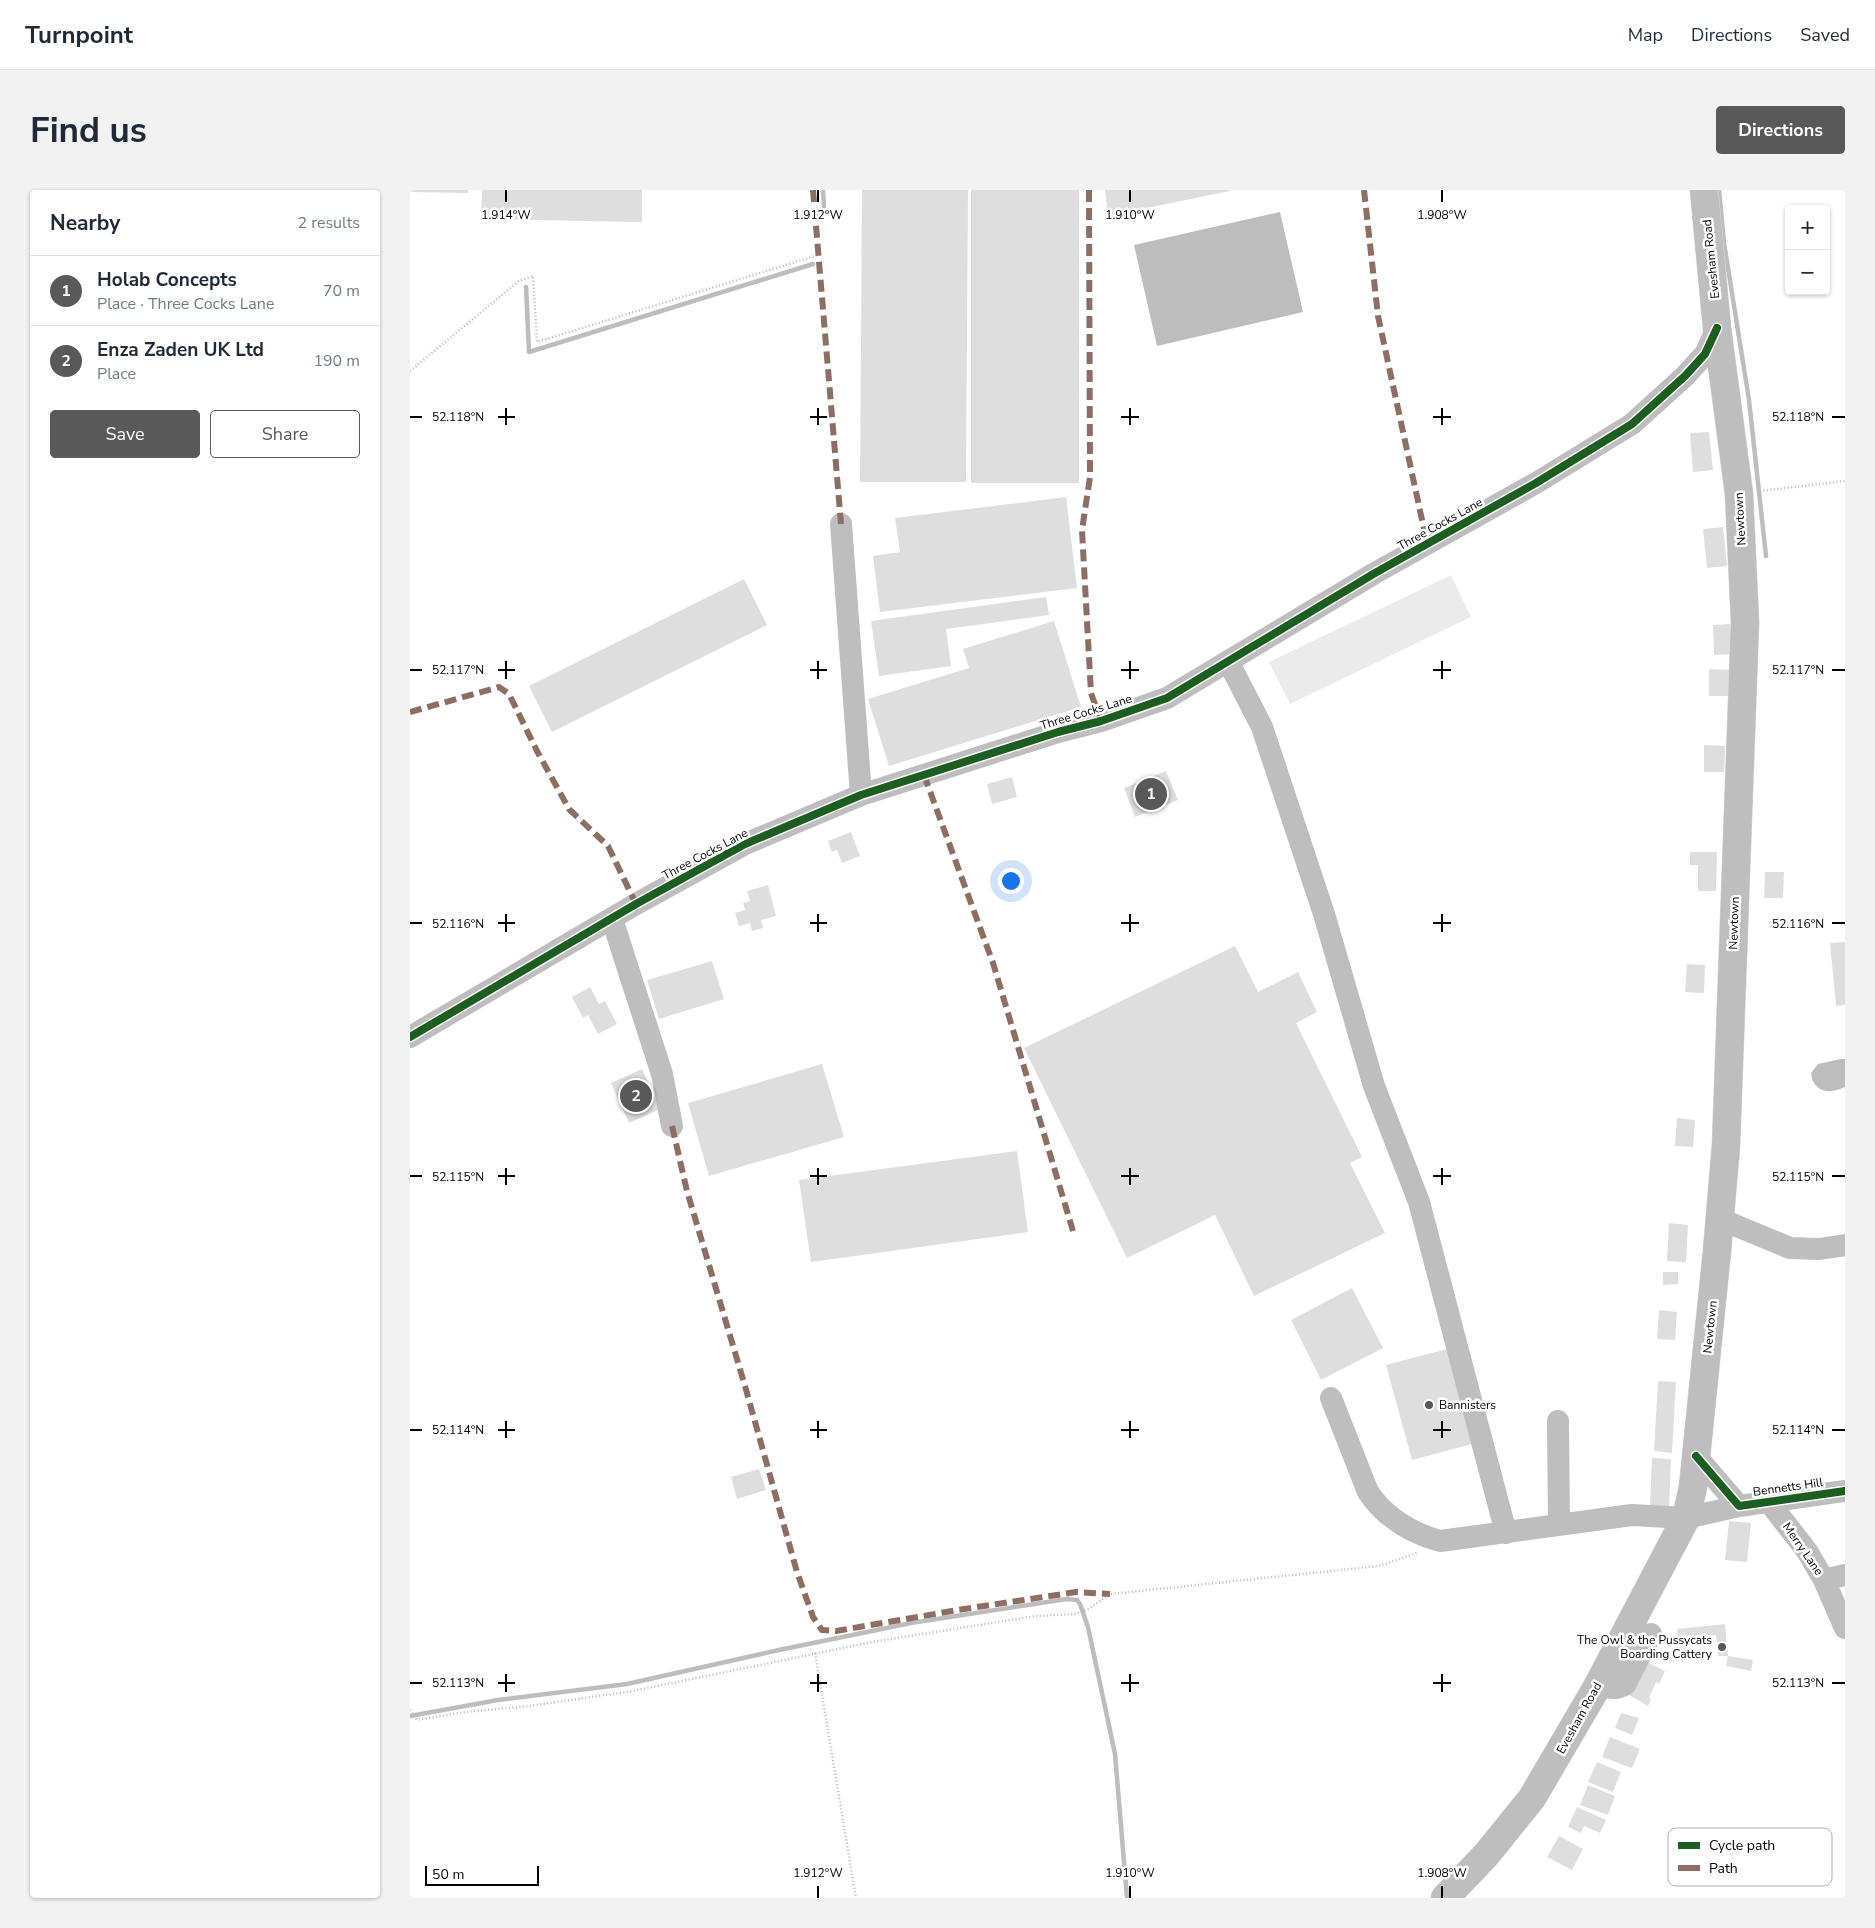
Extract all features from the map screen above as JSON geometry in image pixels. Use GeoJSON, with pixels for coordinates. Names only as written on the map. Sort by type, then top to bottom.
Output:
{"type":"FeatureCollection","features":[{"type":"Feature","properties":{"kind":"main road","name":"Evesham Road"},"geometry":{"type":"LineString","coordinates":[[1704,190],[1718,328]]}},
{"type":"Feature","properties":{"kind":"main road","name":"Newtown"},"geometry":{"type":"LineString","coordinates":[[1686,1518],[1696,1456],[1726,1145],[1745,622],[1738,494],[1718,328]]}},
{"type":"Feature","properties":{"kind":"main road","name":"Evesham Road"},"geometry":{"type":"LineString","coordinates":[[1445,1898],[1486,1855],[1532,1798],[1597,1686],[1686,1518]]}},
{"type":"Feature","properties":{"kind":"street","name":"Three Cocks Lane"},"geometry":{"type":"LineString","coordinates":[[410,1037],[524,968],[745,844],[861,795],[1058,732],[1101,721],[1167,698],[1412,551],[1536,483],[1632,424],[1685,376],[1705,354],[1718,328]]}},
{"type":"Feature","properties":{"kind":"street"},"geometry":{"type":"LineString","coordinates":[[1685,376],[1708,373],[1724,382]]}},
{"type":"Feature","properties":{"kind":"street"},"geometry":{"type":"LineString","coordinates":[[841,524],[861,795]]}},
{"type":"Feature","properties":{"kind":"street"},"geometry":{"type":"LineString","coordinates":[[1228,661],[1262,727],[1324,914],[1374,1086],[1419,1202],[1506,1532]]}},
{"type":"Feature","properties":{"kind":"street"},"geometry":{"type":"LineString","coordinates":[[612,919],[662,1074],[672,1126]]}},
{"type":"Feature","properties":{"kind":"street"},"geometry":{"type":"LineString","coordinates":[[1720,1219],[1790,1248],[1819,1249],[1845,1245]]}},
{"type":"Feature","properties":{"kind":"street"},"geometry":{"type":"LineString","coordinates":[[1331,1398],[1368,1492],[1377,1506],[1394,1520],[1424,1537],[1440,1541]]}},
{"type":"Feature","properties":{"kind":"street"},"geometry":{"type":"LineString","coordinates":[[1558,1421],[1559,1524]]}},
{"type":"Feature","properties":{"kind":"street","name":"Bennetts Hill"},"geometry":{"type":"LineString","coordinates":[[1696,1456],[1739,1506]]}},
{"type":"Feature","properties":{"kind":"street","name":"Bennetts Hill"},"geometry":{"type":"LineString","coordinates":[[1440,1541],[1632,1514],[1686,1518],[1768,1501],[1845,1491]]}},
{"type":"Feature","properties":{"kind":"street","name":"Merry Lane"},"geometry":{"type":"LineString","coordinates":[[1768,1501],[1807,1551],[1835,1578],[1845,1628]]}},
{"type":"Feature","properties":{"kind":"street"},"geometry":{"type":"LineString","coordinates":[[1597,1686],[1616,1688],[1625,1685],[1651,1634]]}},
{"type":"Feature","properties":{"kind":"path"},"geometry":{"type":"LineString","coordinates":[[410,371],[519,280],[533,276],[537,342],[818,255]]}},
{"type":"Feature","properties":{"kind":"path"},"geometry":{"type":"LineString","coordinates":[[1769,490],[1845,481]]}},
{"type":"Feature","properties":{"kind":"path"},"geometry":{"type":"LineString","coordinates":[[410,1710],[417,1720],[633,1691],[872,1642],[1036,1616],[1076,1614],[1090,1608],[1110,1594],[1379,1566],[1410,1556],[1440,1541]]}},
{"type":"Feature","properties":{"kind":"path"},"geometry":{"type":"LineString","coordinates":[[815,1653],[856,1898]]}},
{"type":"Feature","properties":{"kind":"shaded area"},"geometry":{"type":"Polygon","coordinates":[[[1280,212],[1303,312],[1157,346],[1134,245],[1280,212]]]}},
{"type":"Feature","properties":{"kind":"shaded area"},"geometry":{"type":"Polygon","coordinates":[[[1451,575],[1471,617],[1290,704],[1269,662],[1451,575]]]}},
{"type":"Feature","properties":{"kind":"shaded area"},"geometry":{"type":"Polygon","coordinates":[[[1845,1059],[1845,1087],[1833,1091],[1818,1088],[1812,1079],[1811,1073],[1818,1064],[1845,1059]]]}},
{"type":"Feature","properties":{"kind":"building"},"geometry":{"type":"Polygon","coordinates":[[[410,190],[468,190],[468,193],[410,192],[410,190]]]}},
{"type":"Feature","properties":{"kind":"building"},"geometry":{"type":"Polygon","coordinates":[[[482,190],[642,190],[642,222],[481,219],[482,190]]]}},
{"type":"Feature","properties":{"kind":"building"},"geometry":{"type":"Polygon","coordinates":[[[862,190],[968,190],[966,482],[860,482],[862,190]]]}},
{"type":"Feature","properties":{"kind":"building"},"geometry":{"type":"Polygon","coordinates":[[[971,190],[1079,190],[1079,483],[971,483],[971,190]]]}},
{"type":"Feature","properties":{"kind":"building"},"geometry":{"type":"Polygon","coordinates":[[[1105,190],[1230,190],[1230,191],[1108,216],[1105,190]]]}},
{"type":"Feature","properties":{"kind":"building"},"geometry":{"type":"Polygon","coordinates":[[[1709,432],[1713,470],[1693,472],[1690,433],[1709,432]]]}},
{"type":"Feature","properties":{"kind":"building"},"geometry":{"type":"Polygon","coordinates":[[[1066,497],[1077,588],[880,612],[873,556],[900,552],[895,518],[1066,497]]]}},
{"type":"Feature","properties":{"kind":"building"},"geometry":{"type":"Polygon","coordinates":[[[1723,527],[1727,566],[1707,568],[1703,529],[1723,527]]]}},
{"type":"Feature","properties":{"kind":"building"},"geometry":{"type":"Polygon","coordinates":[[[744,579],[767,625],[552,732],[529,686],[744,579]]]}},
{"type":"Feature","properties":{"kind":"building"},"geometry":{"type":"Polygon","coordinates":[[[1046,597],[1049,615],[946,629],[951,666],[879,676],[871,621],[1046,597]]]}},
{"type":"Feature","properties":{"kind":"building"},"geometry":{"type":"Polygon","coordinates":[[[1054,621],[1081,707],[889,766],[868,699],[969,668],[963,649],[1054,621]]]}},
{"type":"Feature","properties":{"kind":"building"},"geometry":{"type":"Polygon","coordinates":[[[1730,624],[1732,654],[1714,655],[1713,625],[1730,624]]]}},
{"type":"Feature","properties":{"kind":"building"},"geometry":{"type":"Polygon","coordinates":[[[1709,669],[1730,670],[1729,696],[1709,696],[1709,669]]]}},
{"type":"Feature","properties":{"kind":"building"},"geometry":{"type":"Polygon","coordinates":[[[1704,745],[1725,746],[1724,772],[1704,772],[1704,745]]]}},
{"type":"Feature","properties":{"kind":"building"},"geometry":{"type":"Polygon","coordinates":[[[1166,771],[1178,800],[1135,817],[1124,788],[1166,771]]]}},
{"type":"Feature","properties":{"kind":"building"},"geometry":{"type":"Polygon","coordinates":[[[1012,777],[1017,797],[992,804],[987,784],[1012,777]]]}},
{"type":"Feature","properties":{"kind":"building"},"geometry":{"type":"Polygon","coordinates":[[[851,832],[860,856],[842,863],[837,850],[832,852],[828,841],[851,832]]]}},
{"type":"Feature","properties":{"kind":"building"},"geometry":{"type":"Polygon","coordinates":[[[1690,852],[1717,852],[1716,891],[1698,891],[1698,865],[1690,865],[1690,852]]]}},
{"type":"Feature","properties":{"kind":"building"},"geometry":{"type":"Polygon","coordinates":[[[1765,872],[1784,872],[1783,898],[1764,898],[1765,872]]]}},
{"type":"Feature","properties":{"kind":"building"},"geometry":{"type":"Polygon","coordinates":[[[768,885],[776,916],[761,920],[763,928],[752,931],[750,923],[739,926],[735,913],[745,910],[743,903],[750,901],[747,891],[768,885]]]}},
{"type":"Feature","properties":{"kind":"building"},"geometry":{"type":"Polygon","coordinates":[[[1845,942],[1845,1005],[1836,1006],[1830,943],[1845,942]]]}},
{"type":"Feature","properties":{"kind":"building"},"geometry":{"type":"Polygon","coordinates":[[[1235,946],[1258,992],[1298,972],[1317,1012],[1296,1023],[1362,1157],[1350,1163],[1385,1233],[1254,1296],[1215,1215],[1127,1258],[1024,1048],[1235,946]]]}},
{"type":"Feature","properties":{"kind":"building"},"geometry":{"type":"Polygon","coordinates":[[[712,961],[724,999],[659,1019],[647,980],[712,961]]]}},
{"type":"Feature","properties":{"kind":"building"},"geometry":{"type":"Polygon","coordinates":[[[1687,964],[1705,965],[1704,993],[1685,992],[1687,964]]]}},
{"type":"Feature","properties":{"kind":"building"},"geometry":{"type":"Polygon","coordinates":[[[590,987],[599,1004],[605,1001],[617,1024],[598,1034],[588,1015],[583,1018],[572,997],[590,987]]]}},
{"type":"Feature","properties":{"kind":"building"},"geometry":{"type":"Polygon","coordinates":[[[822,1064],[844,1137],[709,1176],[688,1103],[822,1064]]]}},
{"type":"Feature","properties":{"kind":"building"},"geometry":{"type":"Polygon","coordinates":[[[642,1069],[660,1109],[629,1123],[611,1083],[642,1069]]]}},
{"type":"Feature","properties":{"kind":"building"},"geometry":{"type":"Polygon","coordinates":[[[1677,1118],[1695,1120],[1693,1147],[1675,1146],[1677,1118]]]}},
{"type":"Feature","properties":{"kind":"building"},"geometry":{"type":"Polygon","coordinates":[[[1017,1151],[1028,1232],[811,1262],[799,1180],[1017,1151]]]}},
{"type":"Feature","properties":{"kind":"building"},"geometry":{"type":"Polygon","coordinates":[[[1669,1223],[1688,1225],[1686,1262],[1667,1261],[1669,1223]]]}},
{"type":"Feature","properties":{"kind":"building"},"geometry":{"type":"Polygon","coordinates":[[[1663,1272],[1678,1272],[1678,1284],[1663,1285],[1663,1272]]]}},
{"type":"Feature","properties":{"kind":"building"},"geometry":{"type":"Polygon","coordinates":[[[1352,1288],[1383,1348],[1321,1380],[1291,1320],[1352,1288]]]}},
{"type":"Feature","properties":{"kind":"building"},"geometry":{"type":"Polygon","coordinates":[[[1659,1310],[1677,1312],[1675,1340],[1657,1339],[1659,1310]]]}},
{"type":"Feature","properties":{"kind":"building","name":"Bannisters"},"geometry":{"type":"Polygon","coordinates":[[[1447,1349],[1472,1444],[1412,1460],[1386,1365],[1447,1349]]]}},
{"type":"Feature","properties":{"kind":"building"},"geometry":{"type":"Polygon","coordinates":[[[1658,1381],[1676,1382],[1672,1453],[1654,1451],[1658,1381]]]}},
{"type":"Feature","properties":{"kind":"building"},"geometry":{"type":"Polygon","coordinates":[[[1652,1458],[1671,1459],[1669,1507],[1650,1506],[1652,1458]]]}},
{"type":"Feature","properties":{"kind":"building"},"geometry":{"type":"Polygon","coordinates":[[[759,1469],[766,1490],[737,1499],[731,1477],[759,1469]]]}},
{"type":"Feature","properties":{"kind":"building"},"geometry":{"type":"Polygon","coordinates":[[[1729,1521],[1751,1523],[1747,1562],[1725,1560],[1729,1521]]]}},
{"type":"Feature","properties":{"kind":"building","name":"The Owl & the Pussycats Boarding Cattery"},"geometry":{"type":"Polygon","coordinates":[[[1725,1624],[1728,1656],[1718,1656],[1716,1635],[1678,1639],[1677,1629],[1725,1624]]]}},
{"type":"Feature","properties":{"kind":"building"},"geometry":{"type":"Polygon","coordinates":[[[1728,1656],[1753,1660],[1751,1671],[1726,1666],[1728,1656]]]}},
{"type":"Feature","properties":{"kind":"building"},"geometry":{"type":"Polygon","coordinates":[[[1647,1662],[1665,1671],[1659,1684],[1656,1682],[1649,1698],[1651,1699],[1648,1706],[1629,1695],[1647,1662]]]}},
{"type":"Feature","properties":{"kind":"building"},"geometry":{"type":"Polygon","coordinates":[[[1621,1713],[1639,1718],[1632,1735],[1615,1728],[1621,1713]]]}},
{"type":"Feature","properties":{"kind":"building"},"geometry":{"type":"Polygon","coordinates":[[[1610,1737],[1640,1749],[1632,1768],[1602,1757],[1610,1737]]]}},
{"type":"Feature","properties":{"kind":"building"},"geometry":{"type":"Polygon","coordinates":[[[1597,1762],[1621,1772],[1613,1792],[1588,1782],[1597,1762]]]}},
{"type":"Feature","properties":{"kind":"building"},"geometry":{"type":"Polygon","coordinates":[[[1588,1785],[1615,1796],[1608,1815],[1580,1805],[1588,1785]]]}},
{"type":"Feature","properties":{"kind":"building"},"geometry":{"type":"Polygon","coordinates":[[[1577,1807],[1606,1820],[1600,1833],[1584,1826],[1581,1833],[1568,1827],[1577,1807]]]}},
{"type":"Feature","properties":{"kind":"building"},"geometry":{"type":"Polygon","coordinates":[[[1559,1836],[1583,1849],[1572,1870],[1547,1857],[1559,1836]]]}},
{"type":"Feature","properties":{"kind":"waterway"},"geometry":{"type":"LineString","coordinates":[[823,190],[824,207]]}},
{"type":"Feature","properties":{"kind":"waterway"},"geometry":{"type":"LineString","coordinates":[[1719,190],[1724,243],[1749,400],[1766,556]]}},
{"type":"Feature","properties":{"kind":"waterway"},"geometry":{"type":"LineString","coordinates":[[526,287],[529,352],[813,264]]}},
{"type":"Feature","properties":{"kind":"waterway"},"geometry":{"type":"LineString","coordinates":[[410,1716],[498,1700],[627,1684],[911,1623],[1067,1599],[1077,1600],[1088,1627],[1115,1754],[1127,1898]]}},
{"type":"Feature","properties":{"kind":"marked path"},"geometry":{"type":"LineString","coordinates":[[813,190],[841,524]]}},
{"type":"Feature","properties":{"kind":"marked path"},"geometry":{"type":"LineString","coordinates":[[1089,190],[1090,477],[1082,530],[1091,693],[1101,721]]}},
{"type":"Feature","properties":{"kind":"marked path"},"geometry":{"type":"LineString","coordinates":[[1364,190],[1378,316],[1427,543]]}},
{"type":"Feature","properties":{"kind":"marked path"},"geometry":{"type":"LineString","coordinates":[[410,712],[499,687],[509,694],[537,751],[569,809],[608,846],[636,904]]}},
{"type":"Feature","properties":{"kind":"marked path"},"geometry":{"type":"LineString","coordinates":[[924,775],[993,963],[1073,1231]]}},
{"type":"Feature","properties":{"kind":"marked path"},"geometry":{"type":"LineString","coordinates":[[672,1126],[687,1191],[745,1386],[797,1572],[813,1617],[822,1630],[836,1631],[1076,1592],[1110,1594]]}},
{"type":"Feature","properties":{"kind":"cycle path"},"geometry":{"type":"LineString","coordinates":[[410,1037],[636,904],[745,844],[861,795],[1058,732],[1101,721],[1167,698],[1375,573],[1536,483],[1632,424],[1685,376],[1705,354],[1717,328]]}},
{"type":"Feature","properties":{"kind":"cycle path"},"geometry":{"type":"LineString","coordinates":[[1696,1456],[1739,1506],[1845,1491]]}},
{"type":"Feature","properties":{"kind":"place","name":"Holab Concepts"},"geometry":{"type":"Point","coordinates":[1151,794]}},
{"type":"Feature","properties":{"kind":"place","name":"Enza Zaden UK Ltd"},"geometry":{"type":"Point","coordinates":[636,1096]}},
{"type":"Feature","properties":{"kind":"place","name":"Bannisters"},"geometry":{"type":"Point","coordinates":[1429,1405]}},
{"type":"Feature","properties":{"kind":"place","name":"The Owl & the Pussycats Boarding Cattery"},"geometry":{"type":"Point","coordinates":[1722,1647]}}]}
